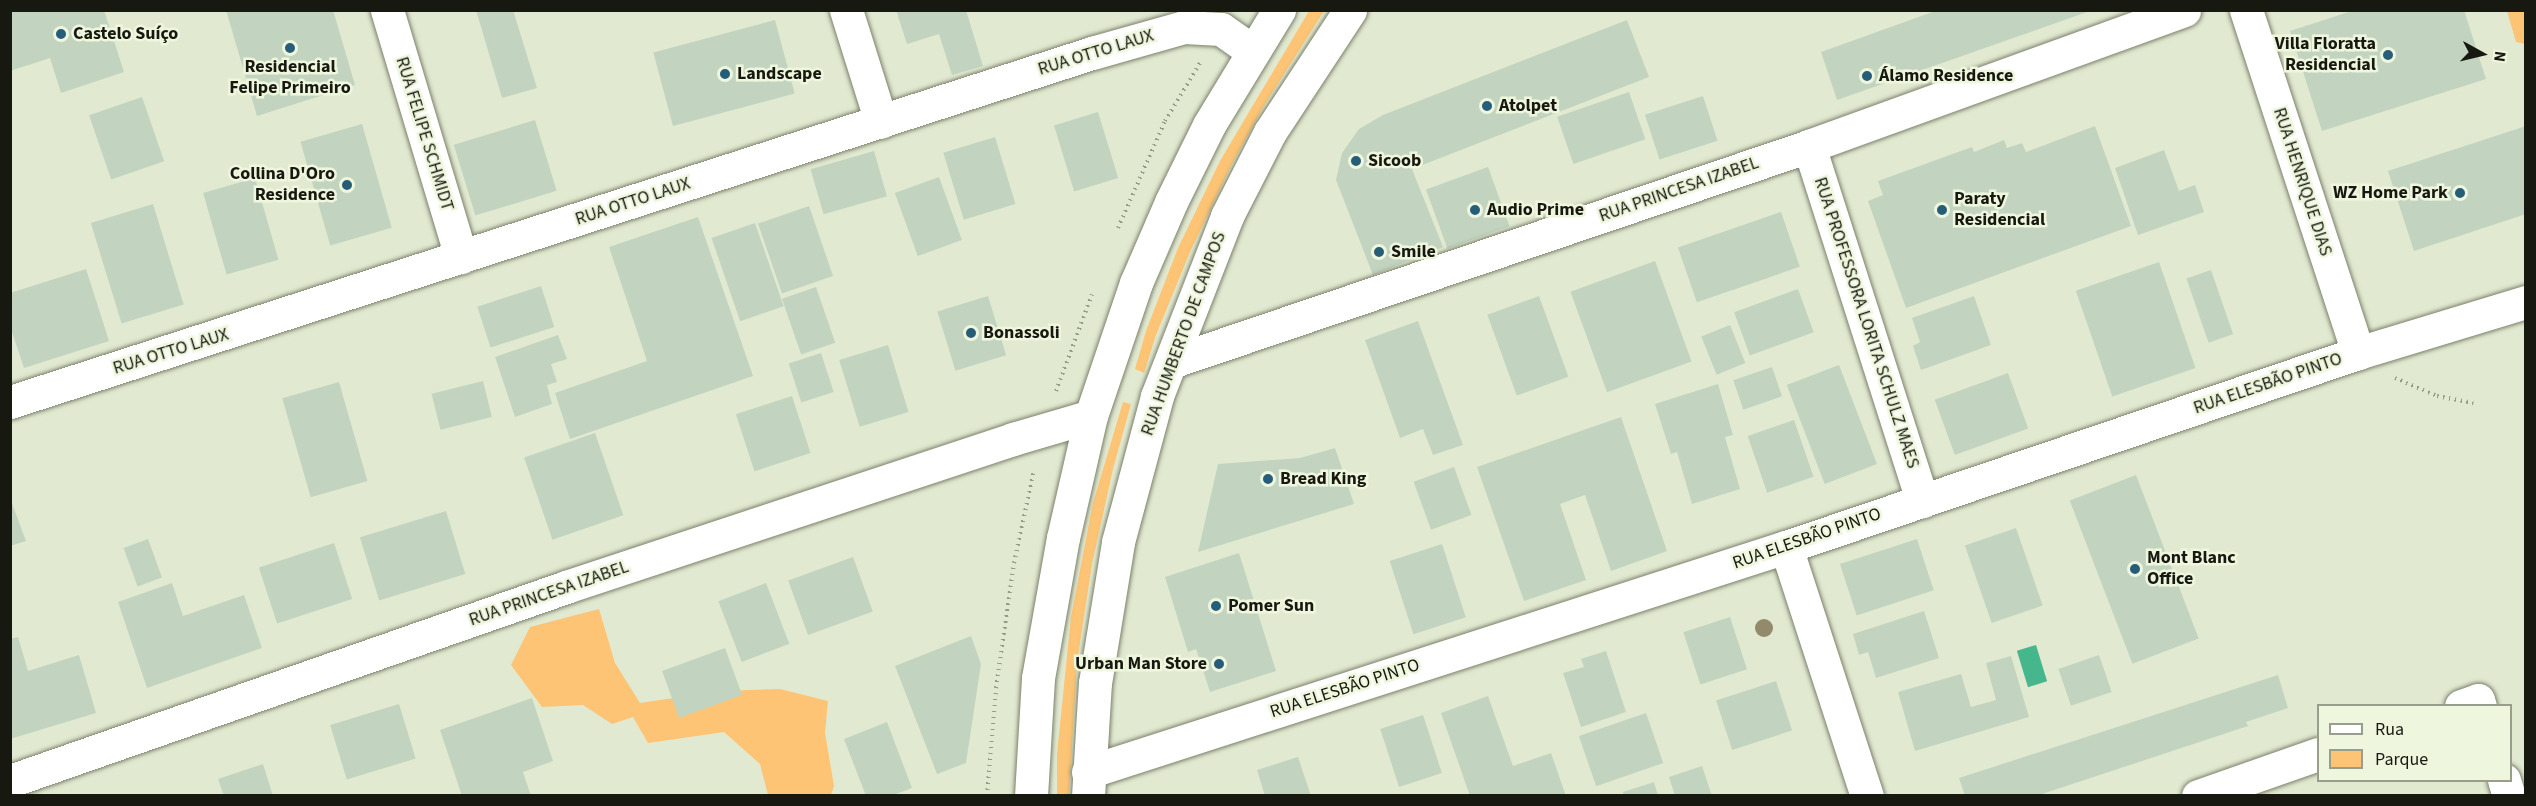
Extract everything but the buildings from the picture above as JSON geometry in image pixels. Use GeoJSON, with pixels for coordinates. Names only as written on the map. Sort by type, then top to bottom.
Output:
{"type":"FeatureCollection","features":[{"type":"Feature","properties":{"kind":"street","name":"RUA FELIPE SCHMIDT"},"geometry":{"type":"LineString","coordinates":[[387,10],[461,257]]}},
{"type":"Feature","properties":{"kind":"street"},"geometry":{"type":"LineString","coordinates":[[846,10],[881,122]]}},
{"type":"Feature","properties":{"kind":"street"},"geometry":{"type":"LineString","coordinates":[[1031,795],[1038,678],[1063,538],[1091,416],[1136,283],[1171,202],[1209,125],[1279,10]]}},
{"type":"Feature","properties":{"kind":"street","name":"RUA HUMBERTO DE CAMPOS"},"geometry":{"type":"LineString","coordinates":[[1088,784],[1095,683],[1118,542],[1158,396],[1232,205],[1270,132],[1350,10]]}},
{"type":"Feature","properties":{"kind":"street","name":"RUA PRINCESA IZABEL"},"geometry":{"type":"LineString","coordinates":[[1171,362],[1809,146],[2184,10]]}},
{"type":"Feature","properties":{"kind":"street","name":"RUA HENRIQUE DIAS"},"geometry":{"type":"LineString","coordinates":[[2246,10],[2358,353]]}},
{"type":"Feature","properties":{"kind":"street","name":"RUA OTTO LAUX"},"geometry":{"type":"LineString","coordinates":[[11,401],[1092,53],[1184,27],[1221,29],[1253,51]]}},
{"type":"Feature","properties":{"kind":"street","name":"RUA PROFESSORA LORITA SCHULZ MAES"},"geometry":{"type":"LineString","coordinates":[[1809,146],[1922,501]]}},
{"type":"Feature","properties":{"kind":"street","name":"RUA ELESBÃO PINTO"},"geometry":{"type":"LineString","coordinates":[[1088,784],[2358,353],[2526,302]]}},
{"type":"Feature","properties":{"kind":"street","name":"RUA PRINCESA IZABEL"},"geometry":{"type":"LineString","coordinates":[[10,781],[566,587],[1002,442],[1091,416]]}},
{"type":"Feature","properties":{"kind":"street"},"geometry":{"type":"LineString","coordinates":[[1786,547],[1867,795]]}},
{"type":"Feature","properties":{"kind":"street"},"geometry":{"type":"LineString","coordinates":[[2198,795],[2317,755]]}},
{"type":"Feature","properties":{"kind":"path"},"geometry":{"type":"LineString","coordinates":[[2358,353],[2380,372],[2437,396],[2473,403]]}},
{"type":"Feature","properties":{"kind":"green space"},"geometry":{"type":"Polygon","coordinates":[[[1309,11],[1324,11],[1262,109],[1231,166],[1190,252],[1156,335],[1144,373],[1135,369],[1146,331],[1178,248],[1220,161],[1309,11]]]}},
{"type":"Feature","properties":{"kind":"green space"},"geometry":{"type":"Polygon","coordinates":[[[2507,11],[2525,11],[2525,44],[2516,42],[2507,11]]]}},
{"type":"Feature","properties":{"kind":"green space"},"geometry":{"type":"Polygon","coordinates":[[[1123,402],[1131,404],[1113,469],[1092,564],[1077,662],[1069,795],[1057,795],[1057,754],[1071,617],[1093,503],[1123,402]]]}},
{"type":"Feature","properties":{"kind":"green space"},"geometry":{"type":"Polygon","coordinates":[[[599,609],[615,663],[640,703],[721,691],[780,689],[828,701],[825,733],[834,786],[831,795],[768,795],[760,764],[724,732],[648,743],[633,717],[612,724],[583,705],[542,707],[511,665],[530,627],[599,609]]]}},
{"type":"Feature","properties":{"kind":"shaded area"},"geometry":{"type":"Polygon","coordinates":[[[2036,645],[2047,681],[2028,687],[2017,651],[2036,645]]]}},
{"type":"Feature","properties":{"kind":"place","name":"Castelo Suíço"},"geometry":{"type":"Point","coordinates":[61,34]}},
{"type":"Feature","properties":{"kind":"place","name":"Residencial Felipe Primeiro"},"geometry":{"type":"Point","coordinates":[290,48]}},
{"type":"Feature","properties":{"kind":"place","name":"Villa Floratta Residencial"},"geometry":{"type":"Point","coordinates":[2388,55]}},
{"type":"Feature","properties":{"kind":"place","name":"Landscape"},"geometry":{"type":"Point","coordinates":[725,74]}},
{"type":"Feature","properties":{"kind":"place","name":"Álamo Residence"},"geometry":{"type":"Point","coordinates":[1867,76]}},
{"type":"Feature","properties":{"kind":"place","name":"Atolpet"},"geometry":{"type":"Point","coordinates":[1487,106]}},
{"type":"Feature","properties":{"kind":"place","name":"Sicoob"},"geometry":{"type":"Point","coordinates":[1356,161]}},
{"type":"Feature","properties":{"kind":"place","name":"Collina D'Oro Residence"},"geometry":{"type":"Point","coordinates":[347,185]}},
{"type":"Feature","properties":{"kind":"place","name":"WZ Home Park"},"geometry":{"type":"Point","coordinates":[2460,193]}},
{"type":"Feature","properties":{"kind":"place","name":"Audio Prime"},"geometry":{"type":"Point","coordinates":[1475,210]}},
{"type":"Feature","properties":{"kind":"place","name":"Paraty Residencial"},"geometry":{"type":"Point","coordinates":[1942,210]}},
{"type":"Feature","properties":{"kind":"place","name":"Smile"},"geometry":{"type":"Point","coordinates":[1379,252]}},
{"type":"Feature","properties":{"kind":"place","name":"Bonassoli"},"geometry":{"type":"Point","coordinates":[971,333]}},
{"type":"Feature","properties":{"kind":"place","name":"Bread King"},"geometry":{"type":"Point","coordinates":[1268,479]}},
{"type":"Feature","properties":{"kind":"place","name":"Mont Blanc Office"},"geometry":{"type":"Point","coordinates":[2135,569]}},
{"type":"Feature","properties":{"kind":"place","name":"Pomer Sun"},"geometry":{"type":"Point","coordinates":[1216,606]}},
{"type":"Feature","properties":{"kind":"place","name":"Urban Man Store"},"geometry":{"type":"Point","coordinates":[1219,664]}}]}
